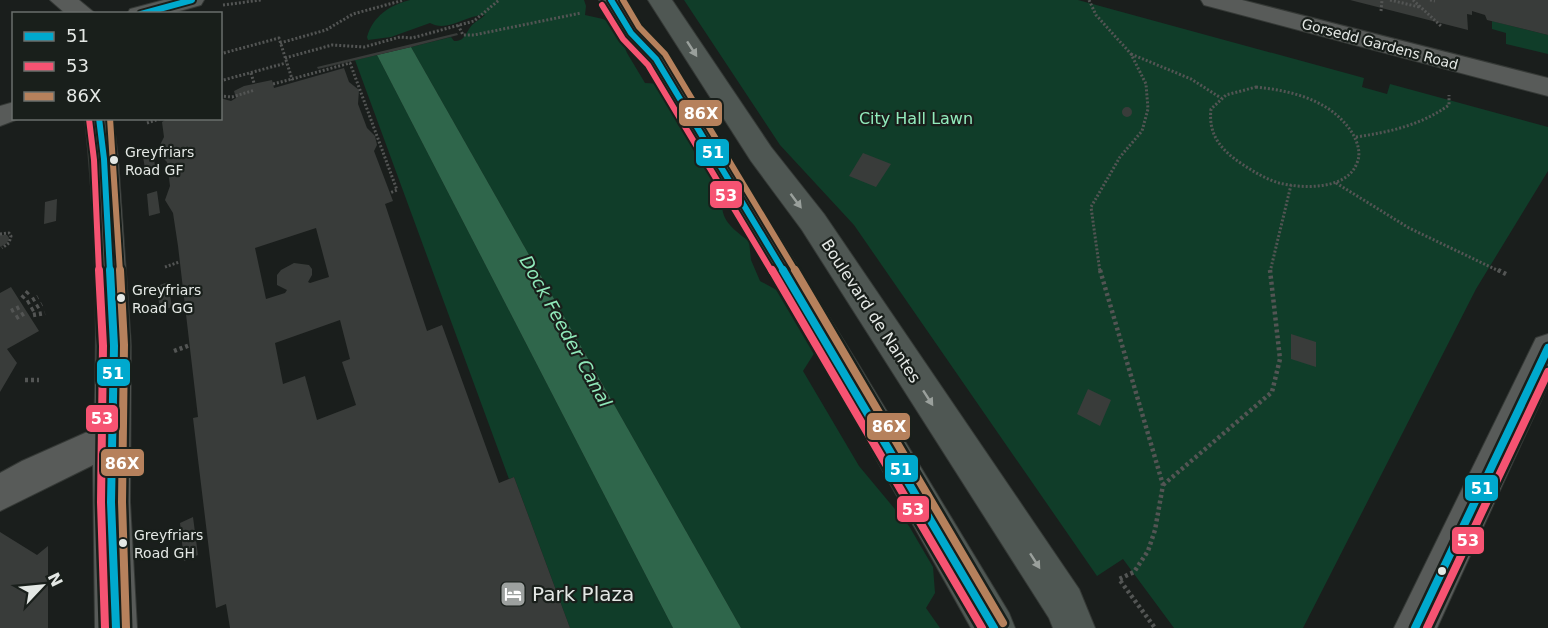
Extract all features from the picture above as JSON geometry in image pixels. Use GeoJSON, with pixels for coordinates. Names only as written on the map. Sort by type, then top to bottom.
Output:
{"type":"FeatureCollection","features":[{"type":"Feature","properties":{"kind":"main road","name":"Boulevard de Nantes"},"geometry":{"type":"LineString","coordinates":[[660,0],[761,154],[813,222],[1076,620]]}},
{"type":"Feature","properties":{"kind":"main road"},"geometry":{"type":"LineString","coordinates":[[600,7],[631,33],[656,59],[848,377],[994,628]]}},
{"type":"Feature","properties":{"kind":"street"},"geometry":{"type":"LineString","coordinates":[[62,0],[81,12]]}},
{"type":"Feature","properties":{"kind":"street"},"geometry":{"type":"LineString","coordinates":[[147,12],[192,0]]}},
{"type":"Feature","properties":{"kind":"street","name":"Gorsedd Gardens Road"},"geometry":{"type":"LineString","coordinates":[[1212,0],[1548,87]]}},
{"type":"Feature","properties":{"kind":"street"},"geometry":{"type":"LineString","coordinates":[[99,120],[104,159],[113,313],[114,438],[111,502],[116,628]]}},
{"type":"Feature","properties":{"kind":"street"},"geometry":{"type":"LineString","coordinates":[[1415,628],[1548,348]]}},
{"type":"Feature","properties":{"kind":"street"},"geometry":{"type":"LineString","coordinates":[[0,493],[35,473],[114,438]]}},
{"type":"Feature","properties":{"kind":"path"},"geometry":{"type":"LineString","coordinates":[[280,43],[326,30],[353,14],[404,0]]}},
{"type":"Feature","properties":{"kind":"path"},"geometry":{"type":"LineString","coordinates":[[222,80],[332,45],[364,46],[400,37],[412,38],[474,21],[499,0]]}},
{"type":"Feature","properties":{"kind":"path"},"geometry":{"type":"LineString","coordinates":[[1089,0],[1096,15],[1131,54],[1146,84],[1148,109],[1146,123],[1136,140],[1120,157],[1090,207],[1098,264],[1163,484],[1148,551],[1135,572],[1119,579],[1155,628]]}},
{"type":"Feature","properties":{"kind":"path"},"geometry":{"type":"LineString","coordinates":[[1381,9],[1382,0]]}},
{"type":"Feature","properties":{"kind":"path"},"geometry":{"type":"LineString","coordinates":[[1390,0],[1422,8]]}},
{"type":"Feature","properties":{"kind":"path"},"geometry":{"type":"LineString","coordinates":[[1413,0],[1437,22]]}},
{"type":"Feature","properties":{"kind":"path"},"geometry":{"type":"LineString","coordinates":[[1430,0],[1435,1]]}},
{"type":"Feature","properties":{"kind":"path"},"geometry":{"type":"LineString","coordinates":[[458,25],[463,35],[474,35],[600,7]]}},
{"type":"Feature","properties":{"kind":"path"},"geometry":{"type":"LineString","coordinates":[[222,53],[279,38],[292,79]]}},
{"type":"Feature","properties":{"kind":"path"},"geometry":{"type":"LineString","coordinates":[[1131,54],[1191,79],[1221,98]]}},
{"type":"Feature","properties":{"kind":"path"},"geometry":{"type":"LineString","coordinates":[[273,84],[350,63],[397,190],[390,193]]}},
{"type":"Feature","properties":{"kind":"path"},"geometry":{"type":"LineString","coordinates":[[251,73],[254,83]]}},
{"type":"Feature","properties":{"kind":"path"},"geometry":{"type":"LineString","coordinates":[[1256,87],[1279,89],[1326,106],[1344,121],[1356,137],[1361,153],[1356,168],[1344,179],[1319,185],[1292,185],[1250,170],[1222,150],[1214,138],[1209,124],[1209,114],[1221,98],[1235,90],[1256,87]]}},
{"type":"Feature","properties":{"kind":"path"},"geometry":{"type":"LineString","coordinates":[[222,96],[232,97],[255,90]]}},
{"type":"Feature","properties":{"kind":"path"},"geometry":{"type":"LineString","coordinates":[[1356,137],[1378,134],[1438,114],[1449,105],[1449,95]]}},
{"type":"Feature","properties":{"kind":"path"},"geometry":{"type":"LineString","coordinates":[[147,123],[156,120]]}},
{"type":"Feature","properties":{"kind":"path"},"geometry":{"type":"LineString","coordinates":[[1335,182],[1409,228],[1506,274]]}},
{"type":"Feature","properties":{"kind":"path"},"geometry":{"type":"LineString","coordinates":[[1163,484],[1272,392],[1280,359],[1270,271],[1292,185]]}},
{"type":"Feature","properties":{"kind":"path"},"geometry":{"type":"LineString","coordinates":[[0,234],[9,233],[11,236],[9,243],[2,248]]}},
{"type":"Feature","properties":{"kind":"path"},"geometry":{"type":"LineString","coordinates":[[165,267],[179,262]]}},
{"type":"Feature","properties":{"kind":"path"},"geometry":{"type":"LineString","coordinates":[[22,298],[30,290]]}},
{"type":"Feature","properties":{"kind":"path"},"geometry":{"type":"LineString","coordinates":[[11,311],[38,297]]}},
{"type":"Feature","properties":{"kind":"path"},"geometry":{"type":"LineString","coordinates":[[31,310],[42,304]]}},
{"type":"Feature","properties":{"kind":"path"},"geometry":{"type":"LineString","coordinates":[[16,318],[25,313]]}},
{"type":"Feature","properties":{"kind":"path"},"geometry":{"type":"LineString","coordinates":[[33,315],[45,313]]}},
{"type":"Feature","properties":{"kind":"path"},"geometry":{"type":"LineString","coordinates":[[174,351],[190,345]]}},
{"type":"Feature","properties":{"kind":"path"},"geometry":{"type":"LineString","coordinates":[[25,380],[39,380]]}},
{"type":"Feature","properties":{"kind":"green space"},"geometry":{"type":"Polygon","coordinates":[[[410,0],[584,0],[585,15],[616,25],[627,53],[645,83],[664,84],[703,149],[700,163],[712,169],[724,184],[722,203],[725,217],[734,229],[749,241],[751,260],[760,281],[784,294],[808,326],[815,352],[803,371],[859,466],[909,526],[933,567],[935,593],[926,608],[940,628],[741,628],[411,47],[451,37],[454,41],[461,40],[472,25],[485,15],[471,17],[451,25],[430,23],[391,37],[368,40],[367,37],[373,23],[383,12],[410,0]]]}},
{"type":"Feature","properties":{"kind":"green space","name":"City Hall Lawn"},"geometry":{"type":"Polygon","coordinates":[[[684,0],[1078,0],[1364,78],[1362,87],[1387,94],[1390,84],[1548,127],[1548,171],[1476,289],[1303,628],[1174,628],[1123,559],[1097,576],[854,225],[780,145],[684,0]]]}},
{"type":"Feature","properties":{"kind":"green space"},"geometry":{"type":"Polygon","coordinates":[[[1492,21],[1548,35],[1548,54],[1506,44],[1506,33],[1492,29],[1492,21]]]}},
{"type":"Feature","properties":{"kind":"green space"},"geometry":{"type":"Polygon","coordinates":[[[377,55],[673,628],[570,628],[514,477],[509,479],[355,60],[377,55]]]}},
{"type":"Feature","properties":{"kind":"water","name":"Dock Feeder Canal"},"geometry":{"type":"Polygon","coordinates":[[[411,47],[741,628],[673,628],[377,55],[411,47]]]}},
{"type":"Feature","properties":{"kind":"building"},"geometry":{"type":"Polygon","coordinates":[[[1350,0],[1548,0],[1548,35],[1487,20],[1485,15],[1472,11],[1472,15],[1467,14],[1468,30],[1350,0]]]}},
{"type":"Feature","properties":{"kind":"building"},"geometry":{"type":"Polygon","coordinates":[[[457,33],[458,35],[411,47],[318,69],[317,67],[457,33]]]}},
{"type":"Feature","properties":{"kind":"building"},"geometry":{"type":"Polygon","coordinates":[[[344,68],[349,82],[359,90],[358,104],[367,128],[375,136],[377,145],[374,151],[393,201],[385,204],[427,331],[442,325],[499,483],[514,477],[570,628],[230,628],[226,604],[216,608],[193,418],[198,417],[178,246],[173,213],[165,200],[170,186],[167,162],[161,156],[160,145],[164,137],[162,122],[165,120],[222,120],[222,99],[231,101],[236,98],[234,91],[244,86],[272,80],[274,88],[344,68]],[[316,228],[255,248],[266,299],[285,293],[287,290],[277,285],[277,275],[294,263],[309,265],[312,269],[308,282],[310,283],[329,277],[316,228]],[[340,320],[275,343],[283,384],[305,376],[317,420],[356,405],[342,362],[350,359],[340,320]]]}},
{"type":"Feature","properties":{"kind":"building"},"geometry":{"type":"Polygon","coordinates":[[[1127,107],[1131,108],[1131,116],[1127,117],[1123,116],[1122,112],[1123,108],[1127,107]]]}},
{"type":"Feature","properties":{"kind":"building"},"geometry":{"type":"Polygon","coordinates":[[[152,147],[155,166],[145,169],[142,150],[152,147]]]}},
{"type":"Feature","properties":{"kind":"building"},"geometry":{"type":"Polygon","coordinates":[[[863,153],[891,164],[876,187],[849,176],[863,153]]]}},
{"type":"Feature","properties":{"kind":"building"},"geometry":{"type":"Polygon","coordinates":[[[157,191],[160,213],[149,216],[147,194],[157,191]]]}},
{"type":"Feature","properties":{"kind":"building"},"geometry":{"type":"Polygon","coordinates":[[[57,199],[56,221],[44,224],[45,202],[57,199]]]}},
{"type":"Feature","properties":{"kind":"building"},"geometry":{"type":"Polygon","coordinates":[[[0,235],[7,235],[9,238],[7,243],[0,247],[0,235]]]}},
{"type":"Feature","properties":{"kind":"building"},"geometry":{"type":"Polygon","coordinates":[[[168,282],[172,307],[160,311],[157,286],[168,282]]]}},
{"type":"Feature","properties":{"kind":"building"},"geometry":{"type":"Polygon","coordinates":[[[11,287],[39,331],[7,349],[17,363],[0,392],[0,293],[11,287]]]}},
{"type":"Feature","properties":{"kind":"building"},"geometry":{"type":"Polygon","coordinates":[[[1291,334],[1316,342],[1316,367],[1291,359],[1291,334]]]}},
{"type":"Feature","properties":{"kind":"building"},"geometry":{"type":"Polygon","coordinates":[[[1088,389],[1111,400],[1100,426],[1077,414],[1088,389]]]}},
{"type":"Feature","properties":{"kind":"building"},"geometry":{"type":"Polygon","coordinates":[[[193,517],[198,555],[184,561],[180,523],[193,517]]]}},
{"type":"Feature","properties":{"kind":"building"},"geometry":{"type":"Polygon","coordinates":[[[0,532],[37,555],[48,546],[48,628],[0,628],[0,532]]]}},
{"type":"Feature","properties":{"kind":"transit line","name":"51"},"geometry":{"type":"LineString","coordinates":[[148,12],[192,0]]}},
{"type":"Feature","properties":{"kind":"transit line","name":"51"},"geometry":{"type":"LineString","coordinates":[[611,0],[631,33],[656,59],[848,377],[994,628]]}},
{"type":"Feature","properties":{"kind":"transit line","name":"86X"},"geometry":{"type":"LineString","coordinates":[[623,0],[639,27],[665,54],[857,372],[1003,623]]}},
{"type":"Feature","properties":{"kind":"transit line","name":"53"},"geometry":{"type":"LineString","coordinates":[[602,5],[623,39],[648,65],[839,382],[982,628]]}},
{"type":"Feature","properties":{"kind":"transit line","name":"53"},"geometry":{"type":"LineString","coordinates":[[89,120],[94,160],[103,346],[101,502],[105,628]]}},
{"type":"Feature","properties":{"kind":"transit line","name":"51"},"geometry":{"type":"LineString","coordinates":[[99,120],[104,159],[114,346],[111,502],[116,628]]}},
{"type":"Feature","properties":{"kind":"transit line","name":"86X"},"geometry":{"type":"LineString","coordinates":[[110,120],[124,345],[122,502],[126,628]]}},
{"type":"Feature","properties":{"kind":"transit line","name":"51"},"geometry":{"type":"LineString","coordinates":[[1415,628],[1548,348]]}},
{"type":"Feature","properties":{"kind":"transit line","name":"53"},"geometry":{"type":"LineString","coordinates":[[1427,628],[1548,372]]}},
{"type":"Feature","properties":{"kind":"place","name":"Greyfriars Road GF"},"geometry":{"type":"Point","coordinates":[114,160]}},
{"type":"Feature","properties":{"kind":"place","name":"Greyfriars Road GG"},"geometry":{"type":"Point","coordinates":[121,298]}},
{"type":"Feature","properties":{"kind":"place","name":"Greyfriars Road GH"},"geometry":{"type":"Point","coordinates":[123,543]}},
{"type":"Feature","properties":{"kind":"place","name":"Park Plaza"},"geometry":{"type":"Point","coordinates":[513,594]}}]}
